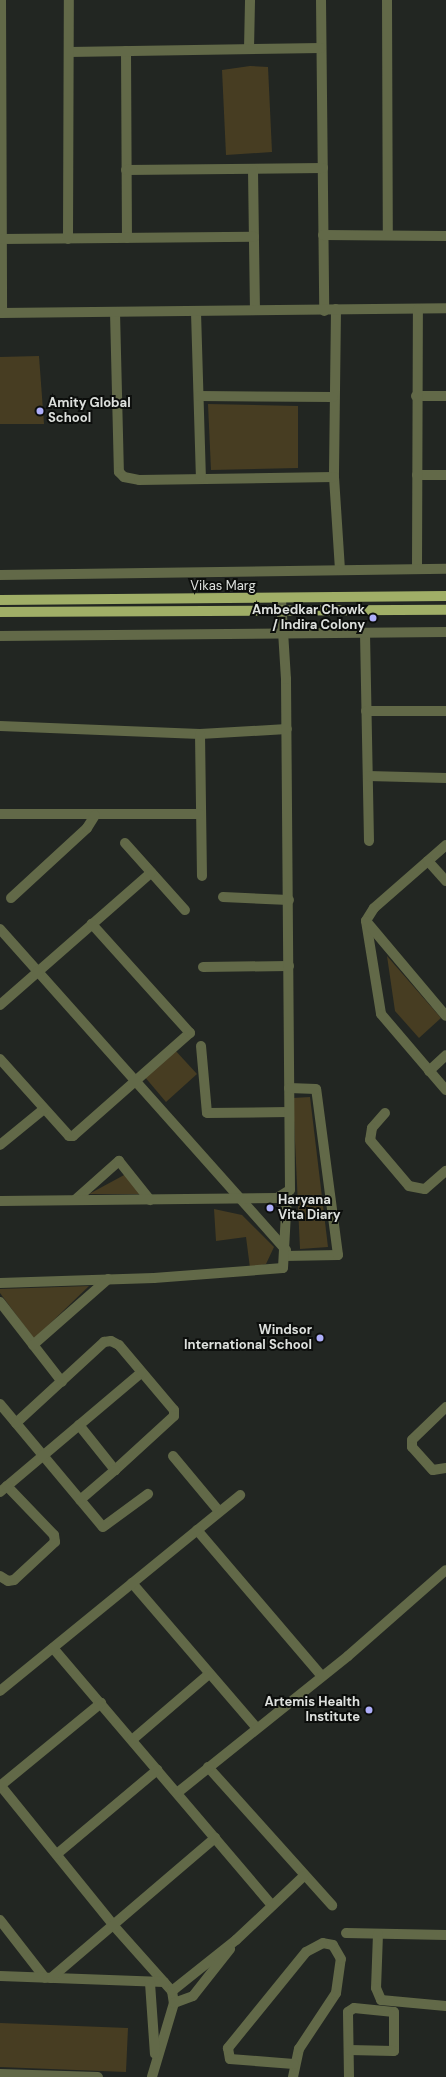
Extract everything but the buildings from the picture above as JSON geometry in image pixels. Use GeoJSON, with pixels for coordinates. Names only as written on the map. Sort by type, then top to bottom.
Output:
{"type":"FeatureCollection","features":[{"type":"Feature","properties":{"kind":"main road","name":"Vikas Marg"},"geometry":{"type":"LineString","coordinates":[[0,600],[281,599],[446,596]]}},
{"type":"Feature","properties":{"kind":"main road","name":"Vikas Marg"},"geometry":{"type":"LineString","coordinates":[[0,612],[446,610]]}},
{"type":"Feature","properties":{"kind":"street"},"geometry":{"type":"LineString","coordinates":[[0,0],[2,239],[1,313],[196,312],[255,310],[324,311],[336,309],[446,308]]}},
{"type":"Feature","properties":{"kind":"street"},"geometry":{"type":"LineString","coordinates":[[68,239],[69,0]]}},
{"type":"Feature","properties":{"kind":"street"},"geometry":{"type":"LineString","coordinates":[[249,49],[250,0]]}},
{"type":"Feature","properties":{"kind":"street"},"geometry":{"type":"LineString","coordinates":[[321,0],[324,311]]}},
{"type":"Feature","properties":{"kind":"street"},"geometry":{"type":"LineString","coordinates":[[387,0],[388,235]]}},
{"type":"Feature","properties":{"kind":"street"},"geometry":{"type":"LineString","coordinates":[[68,52],[321,48]]}},
{"type":"Feature","properties":{"kind":"street"},"geometry":{"type":"LineString","coordinates":[[126,51],[127,238]]}},
{"type":"Feature","properties":{"kind":"street"},"geometry":{"type":"LineString","coordinates":[[126,170],[252,170],[322,168]]}},
{"type":"Feature","properties":{"kind":"street"},"geometry":{"type":"LineString","coordinates":[[252,170],[255,310]]}},
{"type":"Feature","properties":{"kind":"street"},"geometry":{"type":"LineString","coordinates":[[323,236],[446,236]]}},
{"type":"Feature","properties":{"kind":"street"},"geometry":{"type":"LineString","coordinates":[[2,239],[254,237]]}},
{"type":"Feature","properties":{"kind":"street"},"geometry":{"type":"LineString","coordinates":[[336,309],[334,477],[340,570]]}},
{"type":"Feature","properties":{"kind":"street"},"geometry":{"type":"LineString","coordinates":[[417,569],[416,396],[418,309]]}},
{"type":"Feature","properties":{"kind":"street"},"geometry":{"type":"LineString","coordinates":[[115,312],[119,472],[130,480],[334,477]]}},
{"type":"Feature","properties":{"kind":"street"},"geometry":{"type":"LineString","coordinates":[[196,312],[201,478]]}},
{"type":"Feature","properties":{"kind":"street"},"geometry":{"type":"LineString","coordinates":[[199,396],[334,397]]}},
{"type":"Feature","properties":{"kind":"street"},"geometry":{"type":"LineString","coordinates":[[416,396],[446,396]]}},
{"type":"Feature","properties":{"kind":"street"},"geometry":{"type":"LineString","coordinates":[[417,475],[446,475]]}},
{"type":"Feature","properties":{"kind":"street"},"geometry":{"type":"LineString","coordinates":[[0,575],[446,569]]}},
{"type":"Feature","properties":{"kind":"street"},"geometry":{"type":"LineString","coordinates":[[0,1283],[108,1279],[283,1268],[286,1253],[287,1194],[291,1185],[289,1112],[287,729],[284,632],[281,599]]}},
{"type":"Feature","properties":{"kind":"street"},"geometry":{"type":"LineString","coordinates":[[0,636],[284,632],[446,632]]}},
{"type":"Feature","properties":{"kind":"street"},"geometry":{"type":"LineString","coordinates":[[365,633],[369,841]]}},
{"type":"Feature","properties":{"kind":"street"},"geometry":{"type":"LineString","coordinates":[[366,711],[446,711]]}},
{"type":"Feature","properties":{"kind":"street"},"geometry":{"type":"LineString","coordinates":[[0,726],[200,734],[287,729]]}},
{"type":"Feature","properties":{"kind":"street"},"geometry":{"type":"LineString","coordinates":[[200,734],[202,876]]}},
{"type":"Feature","properties":{"kind":"street"},"geometry":{"type":"LineString","coordinates":[[368,776],[446,778]]}},
{"type":"Feature","properties":{"kind":"street"},"geometry":{"type":"LineString","coordinates":[[0,814],[200,814]]}},
{"type":"Feature","properties":{"kind":"street"},"geometry":{"type":"LineString","coordinates":[[11,898],[86,828],[95,815]]}},
{"type":"Feature","properties":{"kind":"street"},"geometry":{"type":"LineString","coordinates":[[124,843],[185,910]]}},
{"type":"Feature","properties":{"kind":"street"},"geometry":{"type":"LineString","coordinates":[[446,845],[374,908],[366,922],[381,1014],[446,1090]]}},
{"type":"Feature","properties":{"kind":"street"},"geometry":{"type":"LineString","coordinates":[[428,861],[446,881]]}},
{"type":"Feature","properties":{"kind":"street"},"geometry":{"type":"LineString","coordinates":[[0,1005],[150,873]]}},
{"type":"Feature","properties":{"kind":"street"},"geometry":{"type":"LineString","coordinates":[[223,897],[289,900]]}},
{"type":"Feature","properties":{"kind":"street"},"geometry":{"type":"LineString","coordinates":[[366,922],[446,1016]]}},
{"type":"Feature","properties":{"kind":"street"},"geometry":{"type":"LineString","coordinates":[[0,1059],[69,1136],[76,1135],[190,1033],[92,924]]}},
{"type":"Feature","properties":{"kind":"street"},"geometry":{"type":"LineString","coordinates":[[0,929],[39,970],[238,1200],[286,1253],[338,1255],[316,1089],[289,1088]]}},
{"type":"Feature","properties":{"kind":"street"},"geometry":{"type":"LineString","coordinates":[[203,967],[289,966]]}},
{"type":"Feature","properties":{"kind":"street"},"geometry":{"type":"LineString","coordinates":[[200,1046],[207,1113],[289,1112]]}},
{"type":"Feature","properties":{"kind":"street"},"geometry":{"type":"LineString","coordinates":[[429,1071],[446,1055]]}},
{"type":"Feature","properties":{"kind":"street"},"geometry":{"type":"LineString","coordinates":[[0,1146],[44,1109]]}},
{"type":"Feature","properties":{"kind":"street"},"geometry":{"type":"LineString","coordinates":[[385,1113],[372,1128],[370,1140],[408,1186],[425,1189],[446,1171]]}},
{"type":"Feature","properties":{"kind":"street"},"geometry":{"type":"LineString","coordinates":[[75,1200],[119,1161],[150,1200]]}},
{"type":"Feature","properties":{"kind":"street"},"geometry":{"type":"LineString","coordinates":[[0,1201],[238,1200],[277,1198],[287,1194]]}},
{"type":"Feature","properties":{"kind":"street"},"geometry":{"type":"LineString","coordinates":[[33,1345],[108,1279]]}},
{"type":"Feature","properties":{"kind":"street"},"geometry":{"type":"LineString","coordinates":[[0,1302],[62,1382]]}},
{"type":"Feature","properties":{"kind":"street"},"geometry":{"type":"LineString","coordinates":[[16,1423],[104,1342],[111,1341],[119,1345],[141,1373],[174,1410],[174,1416],[80,1500]]}},
{"type":"Feature","properties":{"kind":"street"},"geometry":{"type":"LineString","coordinates":[[0,1576],[8,1581],[14,1580],[55,1542],[54,1535],[4,1489],[141,1373]]}},
{"type":"Feature","properties":{"kind":"street"},"geometry":{"type":"LineString","coordinates":[[0,1404],[103,1527],[148,1494]]}},
{"type":"Feature","properties":{"kind":"street"},"geometry":{"type":"LineString","coordinates":[[446,1406],[412,1440],[412,1447],[433,1470],[446,1468]]}},
{"type":"Feature","properties":{"kind":"street"},"geometry":{"type":"LineString","coordinates":[[79,1425],[115,1470]]}},
{"type":"Feature","properties":{"kind":"street"},"geometry":{"type":"LineString","coordinates":[[173,1456],[218,1510]]}},
{"type":"Feature","properties":{"kind":"street"},"geometry":{"type":"LineString","coordinates":[[0,1691],[197,1530],[218,1510],[240,1495]]}},
{"type":"Feature","properties":{"kind":"street"},"geometry":{"type":"LineString","coordinates":[[197,1530],[321,1675]]}},
{"type":"Feature","properties":{"kind":"street"},"geometry":{"type":"LineString","coordinates":[[177,1793],[446,1570]]}},
{"type":"Feature","properties":{"kind":"street"},"geometry":{"type":"LineString","coordinates":[[132,1583],[256,1727]]}},
{"type":"Feature","properties":{"kind":"street"},"geometry":{"type":"LineString","coordinates":[[53,1648],[272,1905]]}},
{"type":"Feature","properties":{"kind":"street"},"geometry":{"type":"LineString","coordinates":[[132,1740],[209,1674]]}},
{"type":"Feature","properties":{"kind":"street"},"geometry":{"type":"LineString","coordinates":[[101,1703],[0,1785],[114,1926],[172,1991],[174,2003],[155,2059],[152,2077]]}},
{"type":"Feature","properties":{"kind":"street"},"geometry":{"type":"LineString","coordinates":[[208,1767],[304,1876],[332,1905]]}},
{"type":"Feature","properties":{"kind":"street"},"geometry":{"type":"LineString","coordinates":[[57,1854],[157,1770]]}},
{"type":"Feature","properties":{"kind":"street"},"geometry":{"type":"LineString","coordinates":[[48,1978],[114,1926],[215,1838]]}},
{"type":"Feature","properties":{"kind":"street"},"geometry":{"type":"LineString","coordinates":[[172,1991],[236,1940],[304,1876]]}},
{"type":"Feature","properties":{"kind":"street"},"geometry":{"type":"LineString","coordinates":[[0,1920],[48,1978]]}},
{"type":"Feature","properties":{"kind":"street"},"geometry":{"type":"LineString","coordinates":[[346,1933],[446,1935]]}},
{"type":"Feature","properties":{"kind":"street"},"geometry":{"type":"LineString","coordinates":[[378,1934],[376,1988],[381,2000],[446,2006]]}},
{"type":"Feature","properties":{"kind":"street"},"geometry":{"type":"LineString","coordinates":[[174,2003],[199,1991],[236,1940]]}},
{"type":"Feature","properties":{"kind":"street"},"geometry":{"type":"LineString","coordinates":[[293,2077],[294,2064],[299,2049],[336,1993],[341,1959],[333,1945],[323,1943],[306,1952],[228,2048],[230,2059],[294,2064]]}},
{"type":"Feature","properties":{"kind":"street"},"geometry":{"type":"LineString","coordinates":[[0,1976],[164,1982]]}},
{"type":"Feature","properties":{"kind":"street"},"geometry":{"type":"LineString","coordinates":[[150,1982],[155,2059]]}},
{"type":"Feature","properties":{"kind":"street"},"geometry":{"type":"LineString","coordinates":[[349,2050],[394,2051],[394,2012],[350,2010],[349,2050],[349,2077]]}},
{"type":"Feature","properties":{"kind":"street"},"geometry":{"type":"LineString","coordinates":[[0,2074],[98,2077]]}},
{"type":"Feature","properties":{"kind":"shaded area"},"geometry":{"type":"Polygon","coordinates":[[[250,66],[268,67],[272,152],[226,155],[222,70],[250,66]]]}},
{"type":"Feature","properties":{"kind":"shaded area"},"geometry":{"type":"Polygon","coordinates":[[[39,356],[44,424],[0,424],[0,357],[39,356]]]}},
{"type":"Feature","properties":{"kind":"shaded area"},"geometry":{"type":"Polygon","coordinates":[[[208,404],[298,406],[298,468],[211,470],[208,404]]]}},
{"type":"Feature","properties":{"kind":"shaded area"},"geometry":{"type":"Polygon","coordinates":[[[387,956],[441,1018],[419,1038],[395,1011],[387,956]]]}},
{"type":"Feature","properties":{"kind":"shaded area"},"geometry":{"type":"Polygon","coordinates":[[[174,1049],[197,1074],[166,1102],[144,1076],[174,1049]]]}},
{"type":"Feature","properties":{"kind":"shaded area"},"geometry":{"type":"Polygon","coordinates":[[[310,1097],[328,1247],[300,1249],[293,1098],[310,1097]]]}},
{"type":"Feature","properties":{"kind":"shaded area"},"geometry":{"type":"Polygon","coordinates":[[[126,1174],[143,1194],[89,1194],[126,1174]]]}},
{"type":"Feature","properties":{"kind":"shaded area"},"geometry":{"type":"Polygon","coordinates":[[[214,1209],[242,1215],[274,1247],[266,1264],[250,1268],[246,1237],[216,1241],[214,1209]]]}},
{"type":"Feature","properties":{"kind":"shaded area"},"geometry":{"type":"Polygon","coordinates":[[[89,1286],[34,1339],[0,1293],[0,1289],[89,1286]]]}},
{"type":"Feature","properties":{"kind":"shaded area"},"geometry":{"type":"Polygon","coordinates":[[[0,2023],[128,2028],[126,2072],[0,2067],[0,2023]]]}},
{"type":"Feature","properties":{"kind":"place","name":"Amity Global School"},"geometry":{"type":"Point","coordinates":[40,411]}},
{"type":"Feature","properties":{"kind":"place","name":"Ambedkar Chowk / Indira Colony"},"geometry":{"type":"Point","coordinates":[373,618]}},
{"type":"Feature","properties":{"kind":"place","name":"Haryana Vita Diary"},"geometry":{"type":"Point","coordinates":[270,1208]}},
{"type":"Feature","properties":{"kind":"place","name":"Windsor International School"},"geometry":{"type":"Point","coordinates":[320,1338]}},
{"type":"Feature","properties":{"kind":"place","name":"Artemis Health Institute"},"geometry":{"type":"Point","coordinates":[369,1710]}}]}
